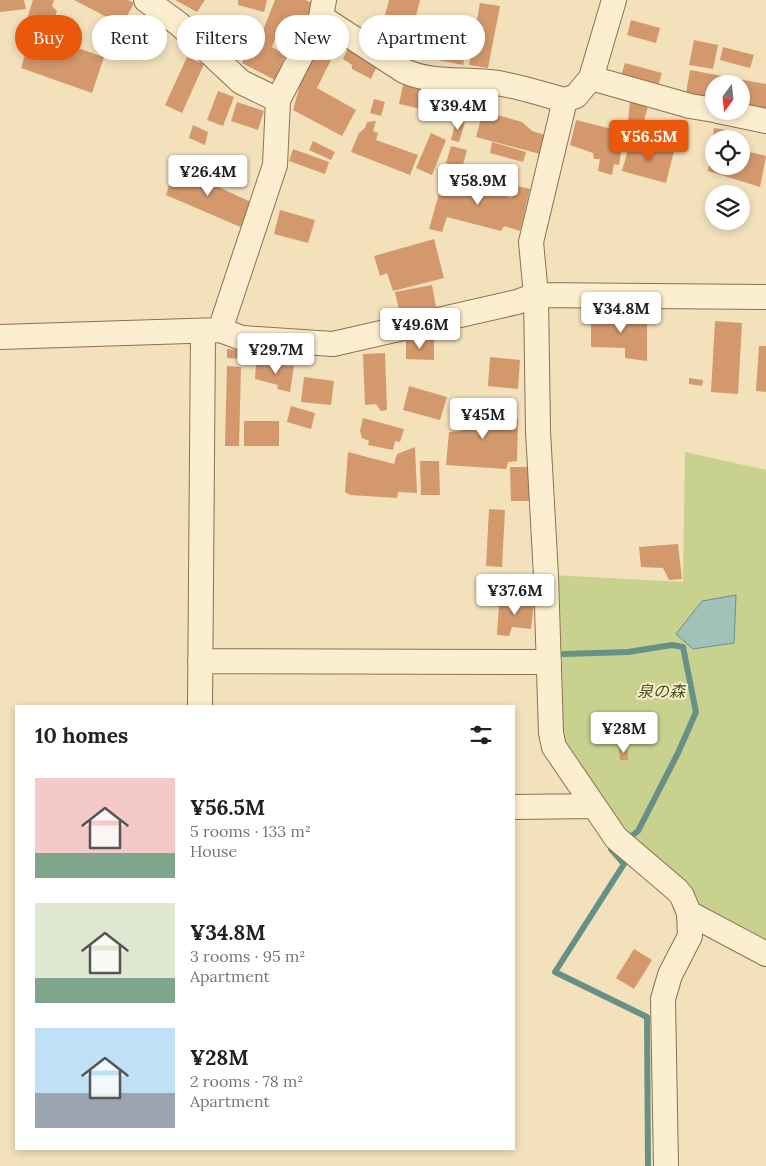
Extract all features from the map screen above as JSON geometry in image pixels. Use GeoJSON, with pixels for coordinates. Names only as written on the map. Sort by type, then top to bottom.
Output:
{"type":"FeatureCollection","features":[{"type":"Feature","properties":{"kind":"street"},"geometry":{"type":"LineString","coordinates":[[146,0],[179,24],[241,82],[278,100]]}},
{"type":"Feature","properties":{"kind":"street"},"geometry":{"type":"LineString","coordinates":[[200,705],[212,331],[275,165],[278,100],[322,9],[417,77],[435,80],[490,82],[564,100],[576,96],[591,78],[614,0]]}},
{"type":"Feature","properties":{"kind":"street"},"geometry":{"type":"LineString","coordinates":[[591,78],[705,108]]}},
{"type":"Feature","properties":{"kind":"street"},"geometry":{"type":"LineString","coordinates":[[564,100],[532,242],[536,295],[538,431],[551,733],[554,747],[623,846],[677,890],[682,896],[689,913],[690,936],[670,975],[663,1000],[666,1166]]}},
{"type":"Feature","properties":{"kind":"street"},"geometry":{"type":"LineString","coordinates":[[750,117],[766,120]]}},
{"type":"Feature","properties":{"kind":"street"},"geometry":{"type":"LineString","coordinates":[[0,337],[212,331],[242,338],[333,344],[517,302],[536,295],[766,297]]}},
{"type":"Feature","properties":{"kind":"street"},"geometry":{"type":"LineString","coordinates":[[200,660],[549,662]]}},
{"type":"Feature","properties":{"kind":"street"},"geometry":{"type":"LineString","coordinates":[[515,807],[594,806]]}},
{"type":"Feature","properties":{"kind":"street"},"geometry":{"type":"LineString","coordinates":[[689,913],[766,954]]}},
{"type":"Feature","properties":{"kind":"green space","name":"泉の森"},"geometry":{"type":"Polygon","coordinates":[[[685,452],[766,470],[766,950],[696,912],[632,846],[559,745],[553,575],[683,582],[685,452]]]}},
{"type":"Feature","properties":{"kind":"water"},"geometry":{"type":"Polygon","coordinates":[[[736,595],[734,643],[693,649],[676,634],[702,601],[736,595]]]}},
{"type":"Feature","properties":{"kind":"building"},"geometry":{"type":"Polygon","coordinates":[[[0,0],[24,0],[26,9],[0,12],[0,0]]]}},
{"type":"Feature","properties":{"kind":"building"},"geometry":{"type":"Polygon","coordinates":[[[33,0],[54,0],[52,6],[57,11],[56,15],[28,15],[33,0]]]}},
{"type":"Feature","properties":{"kind":"building"},"geometry":{"type":"Polygon","coordinates":[[[74,0],[128,0],[134,3],[127,15],[103,15],[74,0]]]}},
{"type":"Feature","properties":{"kind":"building"},"geometry":{"type":"Polygon","coordinates":[[[175,0],[205,0],[197,12],[175,0]]]}},
{"type":"Feature","properties":{"kind":"building"},"geometry":{"type":"Polygon","coordinates":[[[238,0],[267,0],[264,12],[238,5],[238,0]]]}},
{"type":"Feature","properties":{"kind":"building"},"geometry":{"type":"Polygon","coordinates":[[[275,0],[305,0],[312,3],[308,15],[275,15],[275,39],[272,47],[275,49],[275,60],[284,60],[275,80],[242,63],[243,60],[265,60],[265,25],[275,0]]]}},
{"type":"Feature","properties":{"kind":"building"},"geometry":{"type":"Polygon","coordinates":[[[389,0],[420,0],[416,15],[385,15],[389,0]]]}},
{"type":"Feature","properties":{"kind":"building"},"geometry":{"type":"Polygon","coordinates":[[[480,3],[500,6],[488,68],[469,65],[470,60],[485,60],[485,15],[478,15],[480,3]]]}},
{"type":"Feature","properties":{"kind":"building"},"geometry":{"type":"Polygon","coordinates":[[[631,20],[660,28],[656,43],[627,35],[631,20]]]}},
{"type":"Feature","properties":{"kind":"building"},"geometry":{"type":"Polygon","coordinates":[[[694,40],[718,45],[713,69],[689,65],[694,40]]]}},
{"type":"Feature","properties":{"kind":"building"},"geometry":{"type":"Polygon","coordinates":[[[723,47],[754,55],[750,68],[720,60],[723,47]]]}},
{"type":"Feature","properties":{"kind":"building"},"geometry":{"type":"Polygon","coordinates":[[[82,50],[92,53],[92,60],[103,60],[92,93],[21,68],[23,60],[82,60],[82,50]]]}},
{"type":"Feature","properties":{"kind":"building"},"geometry":{"type":"Polygon","coordinates":[[[349,50],[359,55],[359,60],[367,60],[377,66],[371,79],[352,69],[352,65],[344,60],[349,60],[349,50]]]}},
{"type":"Feature","properties":{"kind":"building"},"geometry":{"type":"Polygon","coordinates":[[[186,60],[194,60],[204,64],[182,113],[165,105],[186,60]]]}},
{"type":"Feature","properties":{"kind":"building"},"geometry":{"type":"Polygon","coordinates":[[[311,60],[331,60],[317,88],[356,110],[342,136],[293,110],[303,74],[311,60]]]}},
{"type":"Feature","properties":{"kind":"building"},"geometry":{"type":"Polygon","coordinates":[[[439,60],[464,60],[463,65],[439,60]]]}},
{"type":"Feature","properties":{"kind":"building"},"geometry":{"type":"Polygon","coordinates":[[[625,63],[662,73],[657,89],[620,79],[625,63]]]}},
{"type":"Feature","properties":{"kind":"building"},"geometry":{"type":"Polygon","coordinates":[[[690,70],[717,75],[705,75],[705,97],[686,93],[690,70]]]}},
{"type":"Feature","properties":{"kind":"building"},"geometry":{"type":"Polygon","coordinates":[[[750,81],[766,84],[766,109],[750,106],[750,81]]]}},
{"type":"Feature","properties":{"kind":"building"},"geometry":{"type":"Polygon","coordinates":[[[403,85],[439,92],[435,112],[399,104],[403,85]]]}},
{"type":"Feature","properties":{"kind":"building"},"geometry":{"type":"Polygon","coordinates":[[[218,91],[234,97],[223,126],[207,120],[218,91]]]}},
{"type":"Feature","properties":{"kind":"building"},"geometry":{"type":"Polygon","coordinates":[[[374,99],[385,102],[381,116],[370,113],[374,99]]]}},
{"type":"Feature","properties":{"kind":"building"},"geometry":{"type":"Polygon","coordinates":[[[630,100],[648,106],[640,136],[627,133],[630,100]]]}},
{"type":"Feature","properties":{"kind":"building"},"geometry":{"type":"Polygon","coordinates":[[[237,102],[264,111],[258,130],[231,121],[237,102]]]}},
{"type":"Feature","properties":{"kind":"building"},"geometry":{"type":"Polygon","coordinates":[[[483,111],[522,122],[532,131],[545,135],[540,154],[476,137],[483,111]]]}},
{"type":"Feature","properties":{"kind":"building"},"geometry":{"type":"Polygon","coordinates":[[[576,120],[624,132],[619,165],[614,164],[612,175],[598,171],[600,159],[594,159],[593,153],[570,145],[576,120]]]}},
{"type":"Feature","properties":{"kind":"building"},"geometry":{"type":"Polygon","coordinates":[[[376,121],[373,131],[378,133],[376,140],[418,155],[410,175],[351,152],[359,133],[365,128],[367,122],[376,121]]]}},
{"type":"Feature","properties":{"kind":"building"},"geometry":{"type":"Polygon","coordinates":[[[456,121],[465,122],[459,142],[451,140],[456,121]]]}},
{"type":"Feature","properties":{"kind":"building"},"geometry":{"type":"Polygon","coordinates":[[[193,125],[208,132],[205,145],[189,138],[193,125]]]}},
{"type":"Feature","properties":{"kind":"building"},"geometry":{"type":"Polygon","coordinates":[[[431,133],[446,140],[432,175],[416,168],[431,133]]]}},
{"type":"Feature","properties":{"kind":"building"},"geometry":{"type":"Polygon","coordinates":[[[313,141],[335,152],[331,160],[309,150],[313,141]]]}},
{"type":"Feature","properties":{"kind":"building"},"geometry":{"type":"Polygon","coordinates":[[[492,142],[526,152],[523,162],[490,153],[492,142]]]}},
{"type":"Feature","properties":{"kind":"building"},"geometry":{"type":"Polygon","coordinates":[[[646,143],[674,151],[666,183],[622,171],[629,146],[644,149],[646,143]]]}},
{"type":"Feature","properties":{"kind":"building"},"geometry":{"type":"Polygon","coordinates":[[[451,146],[467,150],[462,168],[446,163],[451,146]]]}},
{"type":"Feature","properties":{"kind":"building"},"geometry":{"type":"Polygon","coordinates":[[[293,149],[329,162],[325,174],[289,161],[293,149]]]}},
{"type":"Feature","properties":{"kind":"building"},"geometry":{"type":"Polygon","coordinates":[[[750,152],[766,156],[760,187],[721,175],[750,175],[750,152]]]}},
{"type":"Feature","properties":{"kind":"building"},"geometry":{"type":"Polygon","coordinates":[[[188,164],[193,165],[192,170],[203,180],[253,203],[245,229],[166,195],[175,167],[185,169],[188,164]]]}},
{"type":"Feature","properties":{"kind":"building"},"geometry":{"type":"Polygon","coordinates":[[[451,173],[458,174],[456,183],[512,198],[517,186],[530,189],[520,231],[504,226],[501,231],[447,217],[442,232],[429,229],[444,176],[451,173]]]}},
{"type":"Feature","properties":{"kind":"building"},"geometry":{"type":"Polygon","coordinates":[[[280,210],[315,220],[308,243],[274,234],[280,210]]]}},
{"type":"Feature","properties":{"kind":"building"},"geometry":{"type":"Polygon","coordinates":[[[434,239],[444,278],[393,291],[387,273],[380,276],[374,256],[434,239]]]}},
{"type":"Feature","properties":{"kind":"building"},"geometry":{"type":"Polygon","coordinates":[[[432,285],[436,307],[400,314],[395,292],[432,285]]]}},
{"type":"Feature","properties":{"kind":"building"},"geometry":{"type":"Polygon","coordinates":[[[591,314],[647,314],[647,361],[625,358],[625,348],[591,347],[591,314]]]}},
{"type":"Feature","properties":{"kind":"building"},"geometry":{"type":"Polygon","coordinates":[[[715,321],[742,323],[738,394],[711,392],[715,321]]]}},
{"type":"Feature","properties":{"kind":"building"},"geometry":{"type":"Polygon","coordinates":[[[406,339],[434,340],[434,360],[406,359],[406,339]]]}},
{"type":"Feature","properties":{"kind":"building"},"geometry":{"type":"Polygon","coordinates":[[[759,346],[766,346],[766,392],[756,391],[759,346]]]}},
{"type":"Feature","properties":{"kind":"building"},"geometry":{"type":"Polygon","coordinates":[[[227,349],[241,350],[240,359],[227,358],[227,349]]]}},
{"type":"Feature","properties":{"kind":"building"},"geometry":{"type":"Polygon","coordinates":[[[385,353],[387,410],[381,411],[376,404],[365,405],[363,354],[385,353]]]}},
{"type":"Feature","properties":{"kind":"building"},"geometry":{"type":"Polygon","coordinates":[[[490,357],[520,360],[518,389],[488,386],[490,357]]]}},
{"type":"Feature","properties":{"kind":"building"},"geometry":{"type":"Polygon","coordinates":[[[256,363],[294,366],[290,392],[277,389],[278,385],[255,379],[256,363]]]}},
{"type":"Feature","properties":{"kind":"building"},"geometry":{"type":"Polygon","coordinates":[[[227,366],[241,367],[239,446],[225,446],[227,366]]]}},
{"type":"Feature","properties":{"kind":"building"},"geometry":{"type":"Polygon","coordinates":[[[304,377],[334,381],[331,405],[301,402],[304,377]]]}},
{"type":"Feature","properties":{"kind":"building"},"geometry":{"type":"Polygon","coordinates":[[[689,378],[703,380],[702,386],[689,384],[689,378]]]}},
{"type":"Feature","properties":{"kind":"building"},"geometry":{"type":"Polygon","coordinates":[[[409,386],[447,397],[440,420],[403,410],[409,386]]]}},
{"type":"Feature","properties":{"kind":"building"},"geometry":{"type":"Polygon","coordinates":[[[291,406],[315,413],[311,429],[287,422],[291,406]]]}},
{"type":"Feature","properties":{"kind":"building"},"geometry":{"type":"Polygon","coordinates":[[[462,406],[497,409],[497,418],[518,419],[517,461],[508,462],[506,469],[446,465],[449,432],[461,431],[462,406]]]}},
{"type":"Feature","properties":{"kind":"building"},"geometry":{"type":"Polygon","coordinates":[[[363,418],[404,429],[400,442],[395,441],[393,450],[368,445],[369,441],[362,438],[360,431],[363,418]]]}},
{"type":"Feature","properties":{"kind":"building"},"geometry":{"type":"Polygon","coordinates":[[[244,421],[279,421],[279,446],[244,446],[244,421]]]}},
{"type":"Feature","properties":{"kind":"building"},"geometry":{"type":"Polygon","coordinates":[[[415,447],[417,493],[398,492],[397,498],[350,495],[345,492],[348,452],[394,464],[397,454],[415,447]]]}},
{"type":"Feature","properties":{"kind":"building"},"geometry":{"type":"Polygon","coordinates":[[[420,461],[439,461],[440,495],[421,495],[420,461]]]}},
{"type":"Feature","properties":{"kind":"building"},"geometry":{"type":"Polygon","coordinates":[[[510,467],[531,467],[532,501],[511,501],[510,467]]]}},
{"type":"Feature","properties":{"kind":"building"},"geometry":{"type":"Polygon","coordinates":[[[489,509],[505,510],[502,567],[486,566],[489,509]]]}},
{"type":"Feature","properties":{"kind":"building"},"geometry":{"type":"Polygon","coordinates":[[[678,544],[682,579],[669,580],[663,568],[641,567],[639,547],[678,544]]]}},
{"type":"Feature","properties":{"kind":"building"},"geometry":{"type":"Polygon","coordinates":[[[506,599],[534,602],[531,629],[512,627],[509,636],[497,635],[499,605],[504,606],[506,599]]]}},
{"type":"Feature","properties":{"kind":"building"},"geometry":{"type":"Polygon","coordinates":[[[619,748],[627,748],[628,760],[620,760],[619,748]]]}},
{"type":"Feature","properties":{"kind":"building"},"geometry":{"type":"Polygon","coordinates":[[[634,949],[652,960],[634,989],[616,978],[634,949]]]}},
{"type":"Feature","properties":{"kind":"waterway"},"geometry":{"type":"LineString","coordinates":[[564,654],[628,652],[672,645],[683,647],[696,712],[678,753],[638,831],[628,839]]}},
{"type":"Feature","properties":{"kind":"waterway"},"geometry":{"type":"LineString","coordinates":[[614,848],[611,849],[624,864],[555,972],[647,1017],[648,1166]]}}]}
